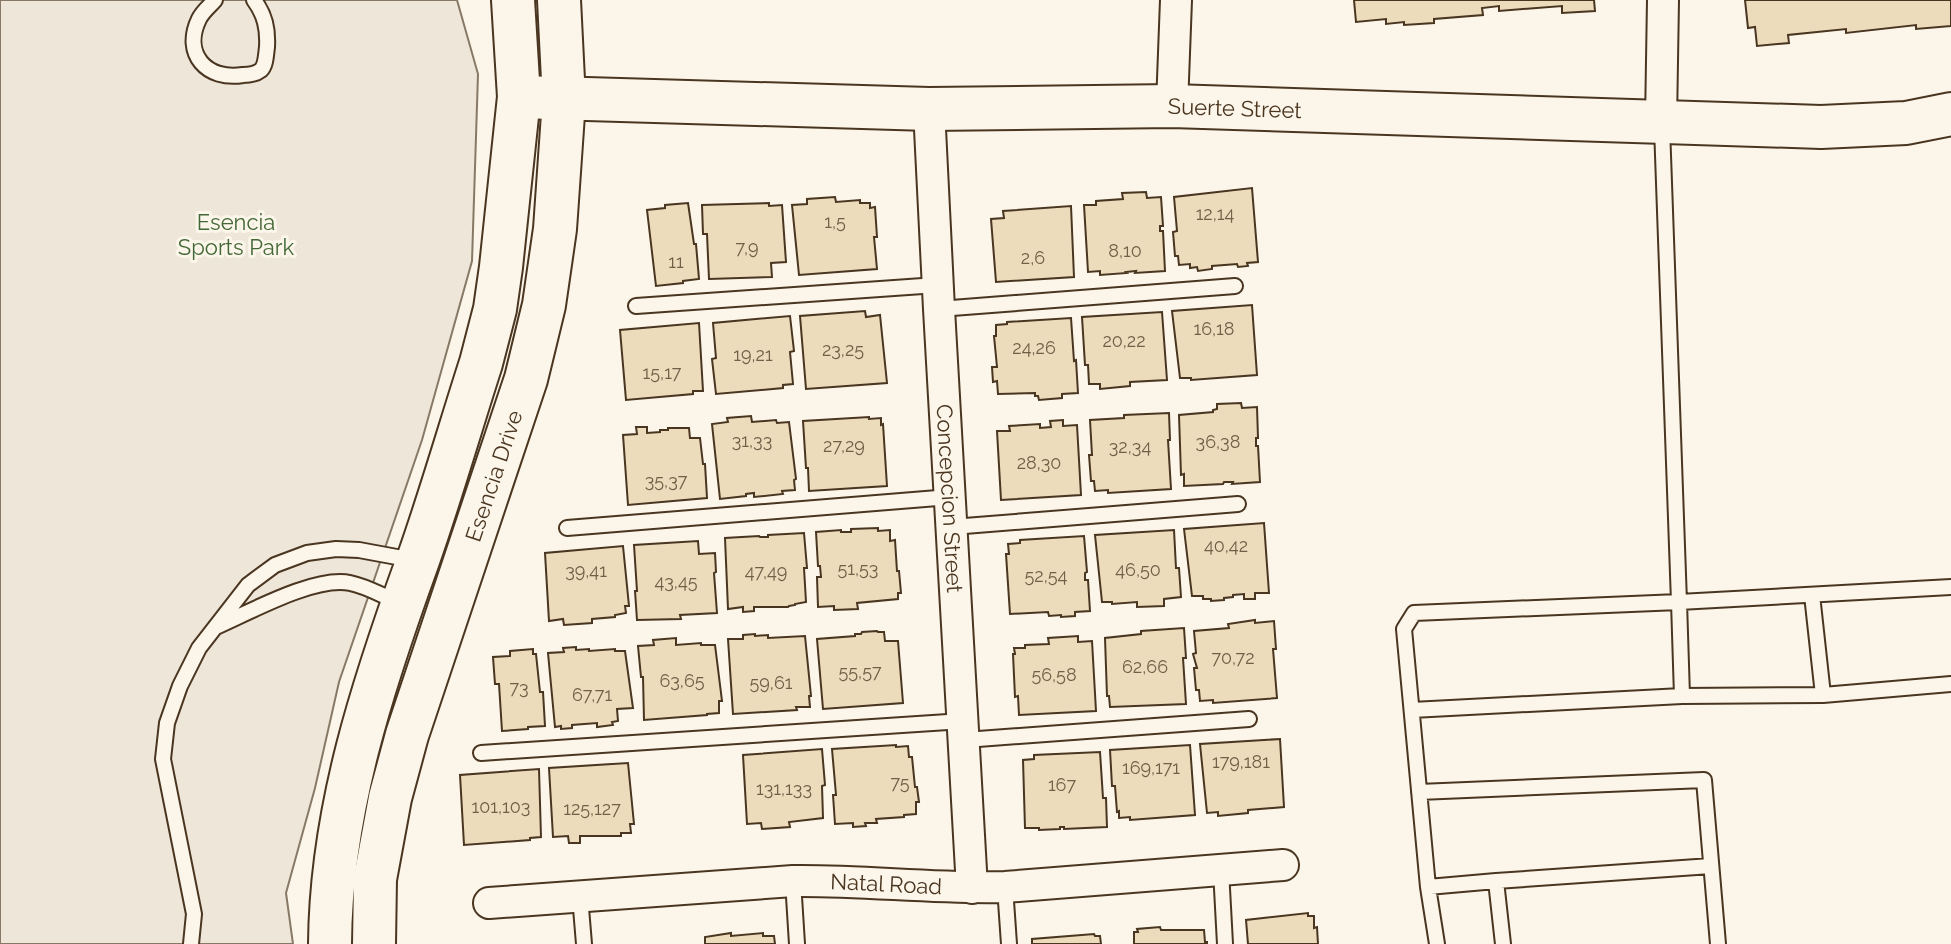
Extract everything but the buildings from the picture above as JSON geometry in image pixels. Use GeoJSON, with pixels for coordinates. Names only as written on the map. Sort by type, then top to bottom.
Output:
{"type":"FeatureCollection","features":[{"type":"Feature","properties":{"kind":"street","name":"Esencia Drive"},"geometry":{"type":"LineString","coordinates":[[330,944],[334,875],[348,786],[369,706],[481,363],[495,309],[519,97],[513,0]]}},
{"type":"Feature","properties":{"kind":"street","name":"Esencia Drive"},"geometry":{"type":"LineString","coordinates":[[374,944],[375,879],[390,798],[407,735],[526,379],[544,305],[555,229],[564,100],[559,0]]}},
{"type":"Feature","properties":{"kind":"street"},"geometry":{"type":"LineString","coordinates":[[1172,106],[1176,0]]}},
{"type":"Feature","properties":{"kind":"street"},"geometry":{"type":"LineString","coordinates":[[1661,122],[1663,0]]}},
{"type":"Feature","properties":{"kind":"street","name":"Suerte Street"},"geometry":{"type":"LineString","coordinates":[[519,97],[929,109],[1172,106],[1821,127],[1906,123],[1951,114]]}},
{"type":"Feature","properties":{"kind":"street","name":"Concepcion Street"},"geometry":{"type":"LineString","coordinates":[[929,109],[972,888]]}},
{"type":"Feature","properties":{"kind":"street","name":"Natal Road"},"geometry":{"type":"LineString","coordinates":[[489,903],[793,881],[1005,887],[1283,865]]}},
{"type":"Feature","properties":{"kind":"lane"},"geometry":{"type":"LineString","coordinates":[[215,0],[201,16],[195,28],[194,41],[199,62],[227,77],[262,70],[267,49],[267,26],[254,0]]}},
{"type":"Feature","properties":{"kind":"lane"},"geometry":{"type":"LineString","coordinates":[[1661,122],[1682,696]]}},
{"type":"Feature","properties":{"kind":"lane"},"geometry":{"type":"LineString","coordinates":[[636,306],[1235,286]]}},
{"type":"Feature","properties":{"kind":"lane"},"geometry":{"type":"LineString","coordinates":[[567,528],[1238,504]]}},
{"type":"Feature","properties":{"kind":"lane"},"geometry":{"type":"LineString","coordinates":[[191,944],[194,914],[163,759],[167,723],[180,686],[199,648],[248,585],[275,565],[307,553],[336,549],[417,561]]}},
{"type":"Feature","properties":{"kind":"lane"},"geometry":{"type":"LineString","coordinates":[[214,627],[320,584],[350,583],[401,603]]}},
{"type":"Feature","properties":{"kind":"lane"},"geometry":{"type":"LineString","coordinates":[[1437,944],[1428,887],[1404,629],[1414,613],[1951,587]]}},
{"type":"Feature","properties":{"kind":"lane"},"geometry":{"type":"LineString","coordinates":[[1812,595],[1823,695]]}},
{"type":"Feature","properties":{"kind":"lane"},"geometry":{"type":"LineString","coordinates":[[1412,710],[1682,696],[1823,695],[1951,684]]}},
{"type":"Feature","properties":{"kind":"lane"},"geometry":{"type":"LineString","coordinates":[[481,753],[1249,719]]}},
{"type":"Feature","properties":{"kind":"lane"},"geometry":{"type":"LineString","coordinates":[[1419,792],[1704,780],[1718,944]]}},
{"type":"Feature","properties":{"kind":"lane"},"geometry":{"type":"LineString","coordinates":[[1428,887],[1711,866]]}},
{"type":"Feature","properties":{"kind":"lane"},"geometry":{"type":"LineString","coordinates":[[1221,870],[1225,944]]}},
{"type":"Feature","properties":{"kind":"lane"},"geometry":{"type":"LineString","coordinates":[[793,881],[797,944]]}},
{"type":"Feature","properties":{"kind":"lane"},"geometry":{"type":"LineString","coordinates":[[1496,881],[1503,944]]}},
{"type":"Feature","properties":{"kind":"lane"},"geometry":{"type":"LineString","coordinates":[[1005,887],[1009,944]]}},
{"type":"Feature","properties":{"kind":"lane"},"geometry":{"type":"LineString","coordinates":[[580,896],[584,944]]}},
{"type":"Feature","properties":{"kind":"green space","name":"Esencia Sports Park"},"geometry":{"type":"Polygon","coordinates":[[[0,0],[457,0],[478,74],[472,261],[422,440],[339,682],[315,788],[286,893],[293,944],[0,944],[0,0]]]}}]}
